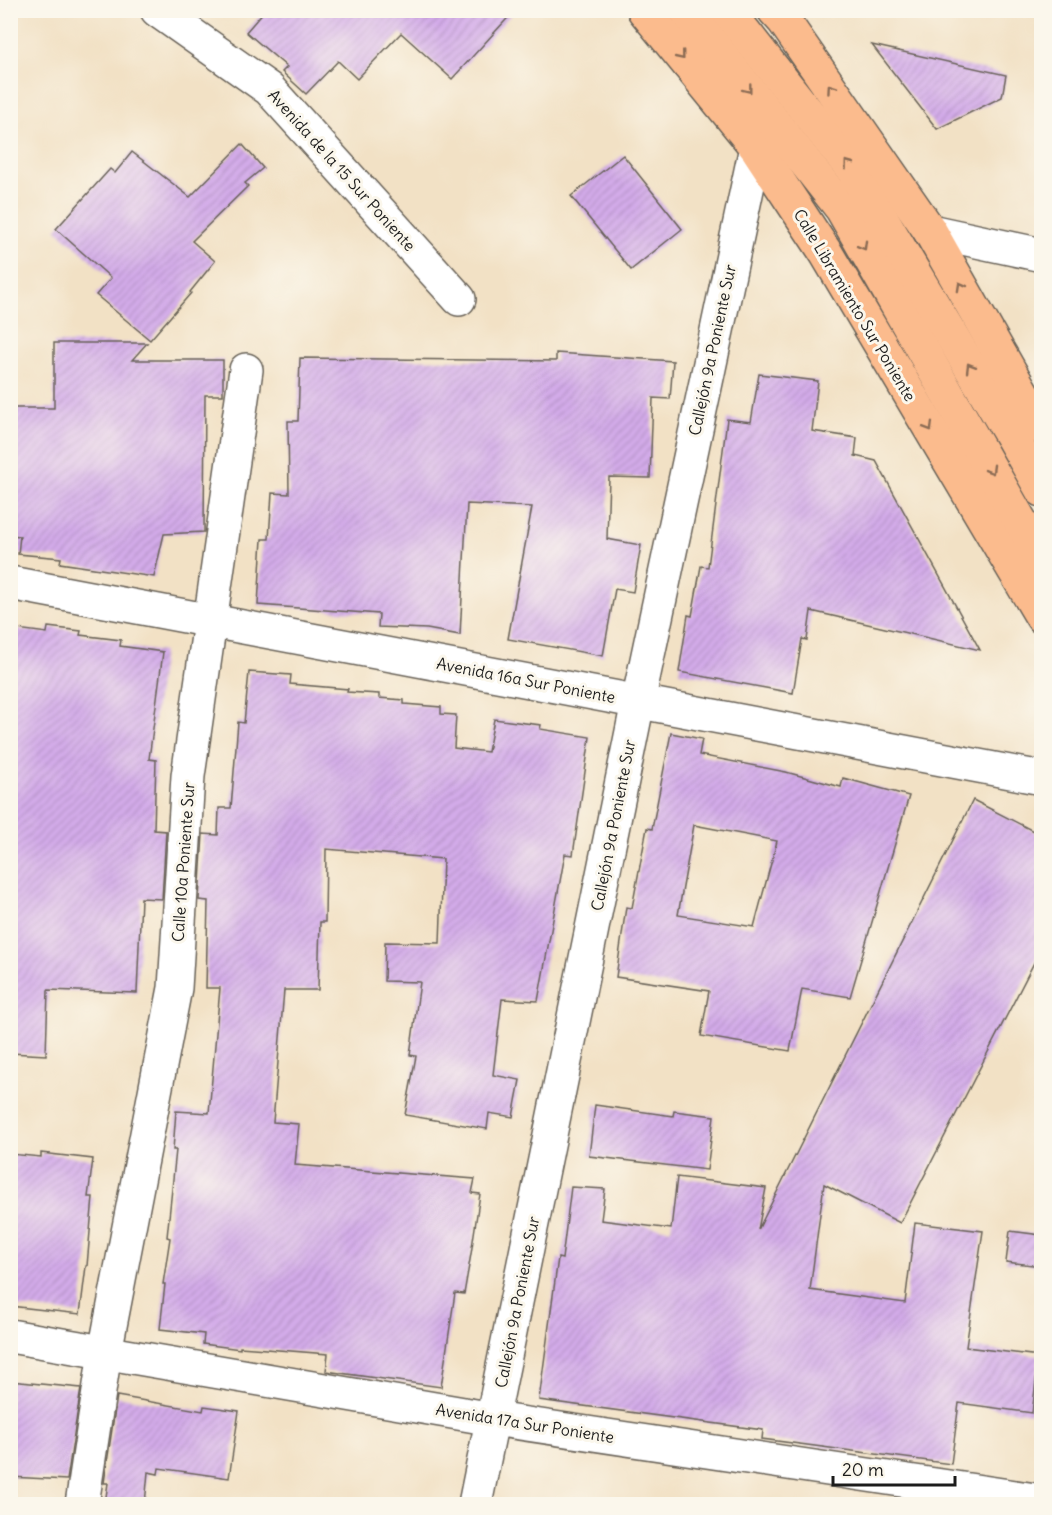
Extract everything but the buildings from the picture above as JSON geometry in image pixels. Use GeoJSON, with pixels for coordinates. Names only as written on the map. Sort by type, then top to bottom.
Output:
{"type":"FeatureCollection","features":[{"type":"Feature","properties":{"kind":"main road","name":"Calle Libramiento Sur Poniente"},"geometry":{"type":"LineString","coordinates":[[644,10],[756,147],[826,253],[1041,617]]}},
{"type":"Feature","properties":{"kind":"main road","name":"Calle Libramiento Sur Poniente"},"geometry":{"type":"LineString","coordinates":[[686,10],[842,209],[1041,559]]}},
{"type":"Feature","properties":{"kind":"main road"},"geometry":{"type":"LineString","coordinates":[[727,10],[854,170],[1041,490]]}},
{"type":"Feature","properties":{"kind":"main road"},"geometry":{"type":"LineString","coordinates":[[782,14],[930,231],[1041,428]]}},
{"type":"Feature","properties":{"kind":"street","name":"Avenida de la 15 Sur Poniente"},"geometry":{"type":"LineString","coordinates":[[157,10],[269,89],[459,299]]}},
{"type":"Feature","properties":{"kind":"street","name":"Callejón 9a Poniente Sur"},"geometry":{"type":"LineString","coordinates":[[475,1504],[638,702],[756,147]]}},
{"type":"Feature","properties":{"kind":"street"},"geometry":{"type":"LineString","coordinates":[[930,231],[1041,255]]}},
{"type":"Feature","properties":{"kind":"street","name":"Calle 10a Poniente Sur"},"geometry":{"type":"LineString","coordinates":[[82,1504],[105,1352],[175,988],[188,776],[246,370]]}},
{"type":"Feature","properties":{"kind":"street","name":"Avenida 16a Sur Poniente"},"geometry":{"type":"LineString","coordinates":[[10,583],[1041,778]]}},
{"type":"Feature","properties":{"kind":"street","name":"Avenida 17a Sur Poniente"},"geometry":{"type":"LineString","coordinates":[[10,1335],[493,1419],[1041,1502]]}}]}
